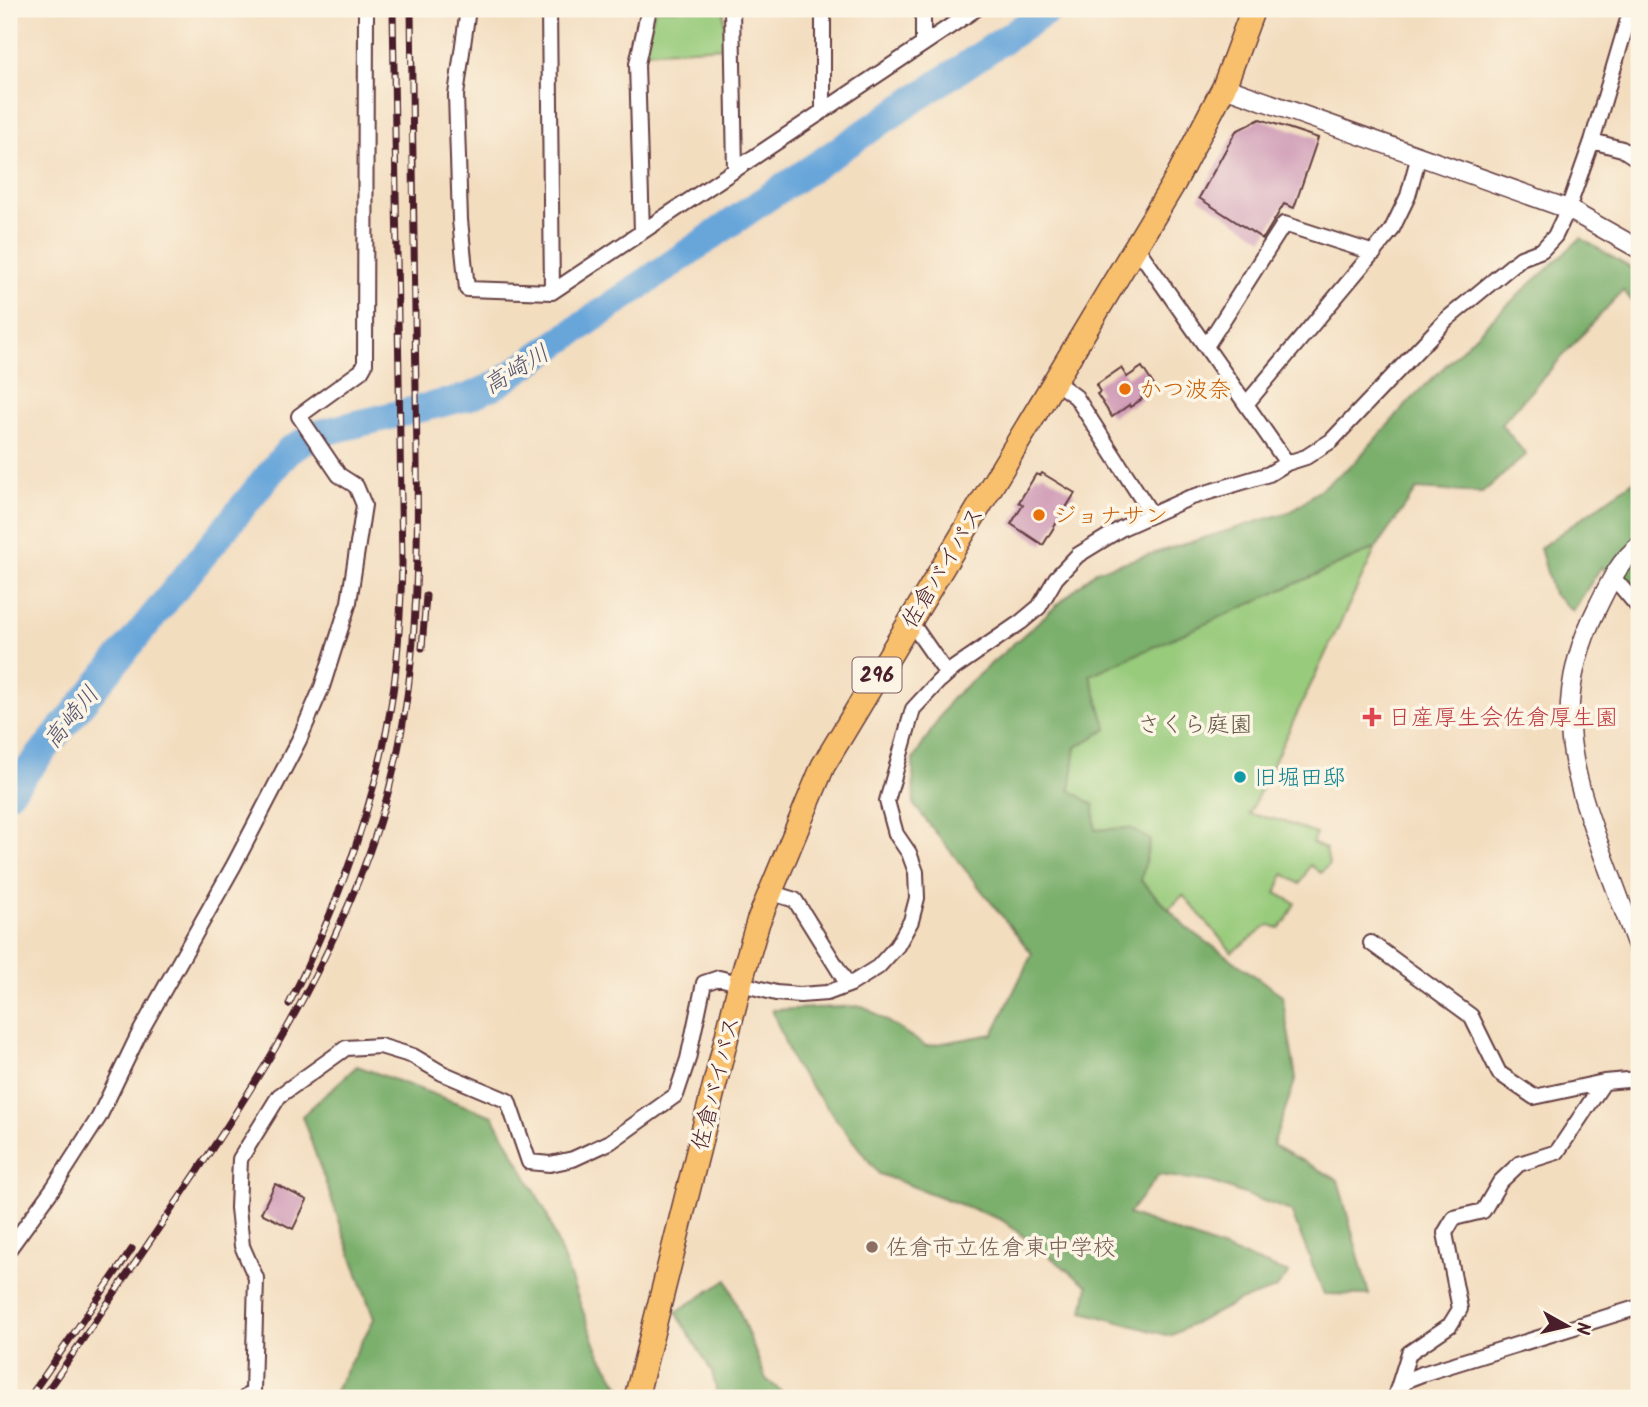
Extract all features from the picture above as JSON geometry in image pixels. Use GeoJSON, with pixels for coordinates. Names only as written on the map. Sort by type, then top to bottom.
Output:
{"type":"FeatureCollection","features":[{"type":"Feature","properties":{"kind":"highway","name":"佐倉バイパス"},"geometry":{"type":"LineString","coordinates":[[636,1398],[740,984],[769,892],[823,766],[1174,183],[1224,87],[1253,9]]}},
{"type":"Feature","properties":{"kind":"street"},"geometry":{"type":"LineString","coordinates":[[9,1250],[99,1117],[139,1034],[234,865],[308,719],[322,687],[349,603],[364,505],[356,486],[339,475],[299,416],[361,371],[365,364],[366,9]]}},
{"type":"Feature","properties":{"kind":"street"},"geometry":{"type":"LineString","coordinates":[[468,9],[456,95],[460,220],[467,289],[552,292],[976,9]]}},
{"type":"Feature","properties":{"kind":"street"},"geometry":{"type":"LineString","coordinates":[[549,9],[552,292]]}},
{"type":"Feature","properties":{"kind":"street"},"geometry":{"type":"LineString","coordinates":[[642,232],[636,64],[649,9]]}},
{"type":"Feature","properties":{"kind":"street"},"geometry":{"type":"LineString","coordinates":[[732,9],[735,170]]}},
{"type":"Feature","properties":{"kind":"street"},"geometry":{"type":"LineString","coordinates":[[823,9],[823,111]]}},
{"type":"Feature","properties":{"kind":"street"},"geometry":{"type":"LineString","coordinates":[[923,9],[923,44]]}},
{"type":"Feature","properties":{"kind":"street"},"geometry":{"type":"LineString","coordinates":[[245,1398],[253,1391],[256,1279],[242,1246],[238,1208],[240,1159],[279,1096],[346,1048],[380,1046],[413,1056],[442,1073],[508,1101],[529,1162],[550,1164],[573,1159],[610,1142],[676,1095],[688,1059],[704,983],[719,978],[775,993],[827,993],[848,985],[878,967],[897,946],[911,921],[917,898],[916,872],[909,853],[896,834],[887,802],[913,709],[947,674],[1039,607],[1056,578],[1078,555],[1122,528],[1189,498],[1269,474],[1287,463],[1306,457],[1331,441],[1447,319],[1521,258],[1542,250],[1555,236],[1568,209],[1632,19]]}},
{"type":"Feature","properties":{"kind":"street"},"geometry":{"type":"LineString","coordinates":[[1224,87],[1568,209],[1639,249]]}},
{"type":"Feature","properties":{"kind":"street"},"geometry":{"type":"LineString","coordinates":[[1592,141],[1622,149],[1639,160]]}},
{"type":"Feature","properties":{"kind":"street"},"geometry":{"type":"LineString","coordinates":[[1247,403],[1374,253],[1398,220],[1408,196],[1419,155]]}},
{"type":"Feature","properties":{"kind":"street"},"geometry":{"type":"LineString","coordinates":[[1207,345],[1284,224],[1374,253]]}},
{"type":"Feature","properties":{"kind":"street"},"geometry":{"type":"LineString","coordinates":[[1135,245],[1287,463]]}},
{"type":"Feature","properties":{"kind":"street"},"geometry":{"type":"LineString","coordinates":[[1053,380],[1076,397],[1152,515]]}},
{"type":"Feature","properties":{"kind":"street"},"geometry":{"type":"LineString","coordinates":[[1639,546],[1627,555],[1613,577],[1595,611],[1579,653],[1572,677],[1570,740],[1583,800],[1639,951]]}},
{"type":"Feature","properties":{"kind":"street"},"geometry":{"type":"LineString","coordinates":[[1613,577],[1639,608]]}},
{"type":"Feature","properties":{"kind":"street"},"geometry":{"type":"LineString","coordinates":[[910,621],[947,674]]}},
{"type":"Feature","properties":{"kind":"street"},"geometry":{"type":"LineString","coordinates":[[769,892],[795,900],[848,985]]}},
{"type":"Feature","properties":{"kind":"street"},"geometry":{"type":"LineString","coordinates":[[1371,943],[1471,1016],[1499,1073],[1534,1097],[1639,1079]]}},
{"type":"Feature","properties":{"kind":"street"},"geometry":{"type":"LineString","coordinates":[[1396,1394],[1409,1353],[1450,1325],[1460,1309],[1446,1233],[1454,1218],[1483,1211],[1500,1182],[1519,1164],[1557,1152],[1604,1083]]}},
{"type":"Feature","properties":{"kind":"street"},"geometry":{"type":"LineString","coordinates":[[1396,1394],[1409,1379],[1422,1374],[1639,1307]]}},
{"type":"Feature","properties":{"kind":"green space"},"geometry":{"type":"Polygon","coordinates":[[[655,9],[724,9],[724,47],[644,52],[655,9]]]}},
{"type":"Feature","properties":{"kind":"green space"},"geometry":{"type":"Polygon","coordinates":[[[1581,238],[1639,273],[1639,310],[1623,290],[1501,424],[1526,455],[1482,493],[1417,489],[1376,548],[1090,675],[1107,729],[1076,747],[1070,790],[1094,805],[1095,830],[1130,828],[1150,840],[1141,881],[1187,928],[1282,995],[1296,1078],[1273,1145],[1338,1180],[1369,1295],[1324,1294],[1291,1211],[1211,1182],[1159,1175],[1128,1214],[1289,1273],[1276,1289],[1237,1302],[1170,1336],[1083,1312],[1088,1286],[1002,1220],[879,1174],[794,1065],[772,1010],[863,1006],[926,1046],[993,1034],[1032,954],[914,805],[913,760],[951,699],[1096,571],[1292,511],[1354,463],[1409,402],[1490,321],[1581,238]]]}},
{"type":"Feature","properties":{"kind":"green space"},"geometry":{"type":"Polygon","coordinates":[[[1639,477],[1639,597],[1601,567],[1573,611],[1553,594],[1540,548],[1639,477]]]}},
{"type":"Feature","properties":{"kind":"green space","name":"さくら庭園"},"geometry":{"type":"Polygon","coordinates":[[[1376,548],[1249,814],[1283,821],[1316,834],[1312,843],[1326,849],[1329,864],[1321,873],[1310,865],[1300,884],[1284,874],[1276,893],[1295,903],[1286,921],[1279,928],[1269,925],[1232,952],[1183,895],[1169,909],[1141,881],[1130,828],[1095,830],[1069,790],[1076,747],[1107,729],[1089,675],[1376,548]]]}},
{"type":"Feature","properties":{"kind":"green space"},"geometry":{"type":"Polygon","coordinates":[[[357,1066],[493,1116],[545,1210],[598,1351],[627,1398],[331,1398],[374,1319],[302,1116],[357,1066]]]}},
{"type":"Feature","properties":{"kind":"green space"},"geometry":{"type":"Polygon","coordinates":[[[727,1280],[766,1379],[790,1398],[718,1398],[712,1372],[676,1312],[727,1280]]]}},
{"type":"Feature","properties":{"kind":"building"},"geometry":{"type":"Polygon","coordinates":[[[1260,119],[1318,138],[1294,208],[1284,204],[1263,239],[1199,198],[1236,131],[1260,119]]]}},
{"type":"Feature","properties":{"kind":"building","name":"かつ波奈"},"geometry":{"type":"Polygon","coordinates":[[[1142,367],[1155,387],[1141,396],[1142,399],[1112,417],[1097,394],[1100,392],[1096,385],[1121,368],[1127,377],[1142,367]]]}},
{"type":"Feature","properties":{"kind":"building","name":"ジョナサン"},"geometry":{"type":"Polygon","coordinates":[[[1042,473],[1075,493],[1043,545],[1011,524],[1023,505],[1019,502],[1036,474],[1040,476],[1042,473]]]}},
{"type":"Feature","properties":{"kind":"building"},"geometry":{"type":"Polygon","coordinates":[[[275,1184],[307,1200],[293,1229],[261,1213],[275,1184]]]}},
{"type":"Feature","properties":{"kind":"waterway","name":"高崎川"},"geometry":{"type":"LineString","coordinates":[[9,793],[289,450],[320,433],[468,397],[498,384],[767,198],[1050,9]]}},
{"type":"Feature","properties":{"kind":"railway"},"geometry":{"type":"LineString","coordinates":[[289,1004],[324,928],[355,849],[378,768],[396,670],[402,563],[393,9]]}},
{"type":"Feature","properties":{"kind":"railway"},"geometry":{"type":"LineString","coordinates":[[42,1398],[200,1167],[287,1027],[314,979],[359,879],[393,774],[411,665],[417,555],[411,9]]}},
{"type":"Feature","properties":{"kind":"railway"},"geometry":{"type":"LineString","coordinates":[[422,648],[426,596]]}},
{"type":"Feature","properties":{"kind":"railway"},"geometry":{"type":"LineString","coordinates":[[29,1398],[132,1249]]}},
{"type":"Feature","properties":{"kind":"place","name":"かつ波奈"},"geometry":{"type":"Point","coordinates":[1125,389]}},
{"type":"Feature","properties":{"kind":"place","name":"ジョナサン"},"geometry":{"type":"Point","coordinates":[1039,515]}},
{"type":"Feature","properties":{"kind":"place","name":"日産厚生会佐倉厚生園"},"geometry":{"type":"Point","coordinates":[1372,717]}},
{"type":"Feature","properties":{"kind":"place","name":"旧堀田邸"},"geometry":{"type":"Point","coordinates":[1240,777]}},
{"type":"Feature","properties":{"kind":"place","name":"佐倉市立佐倉東中学校"},"geometry":{"type":"Point","coordinates":[872,1247]}}]}
